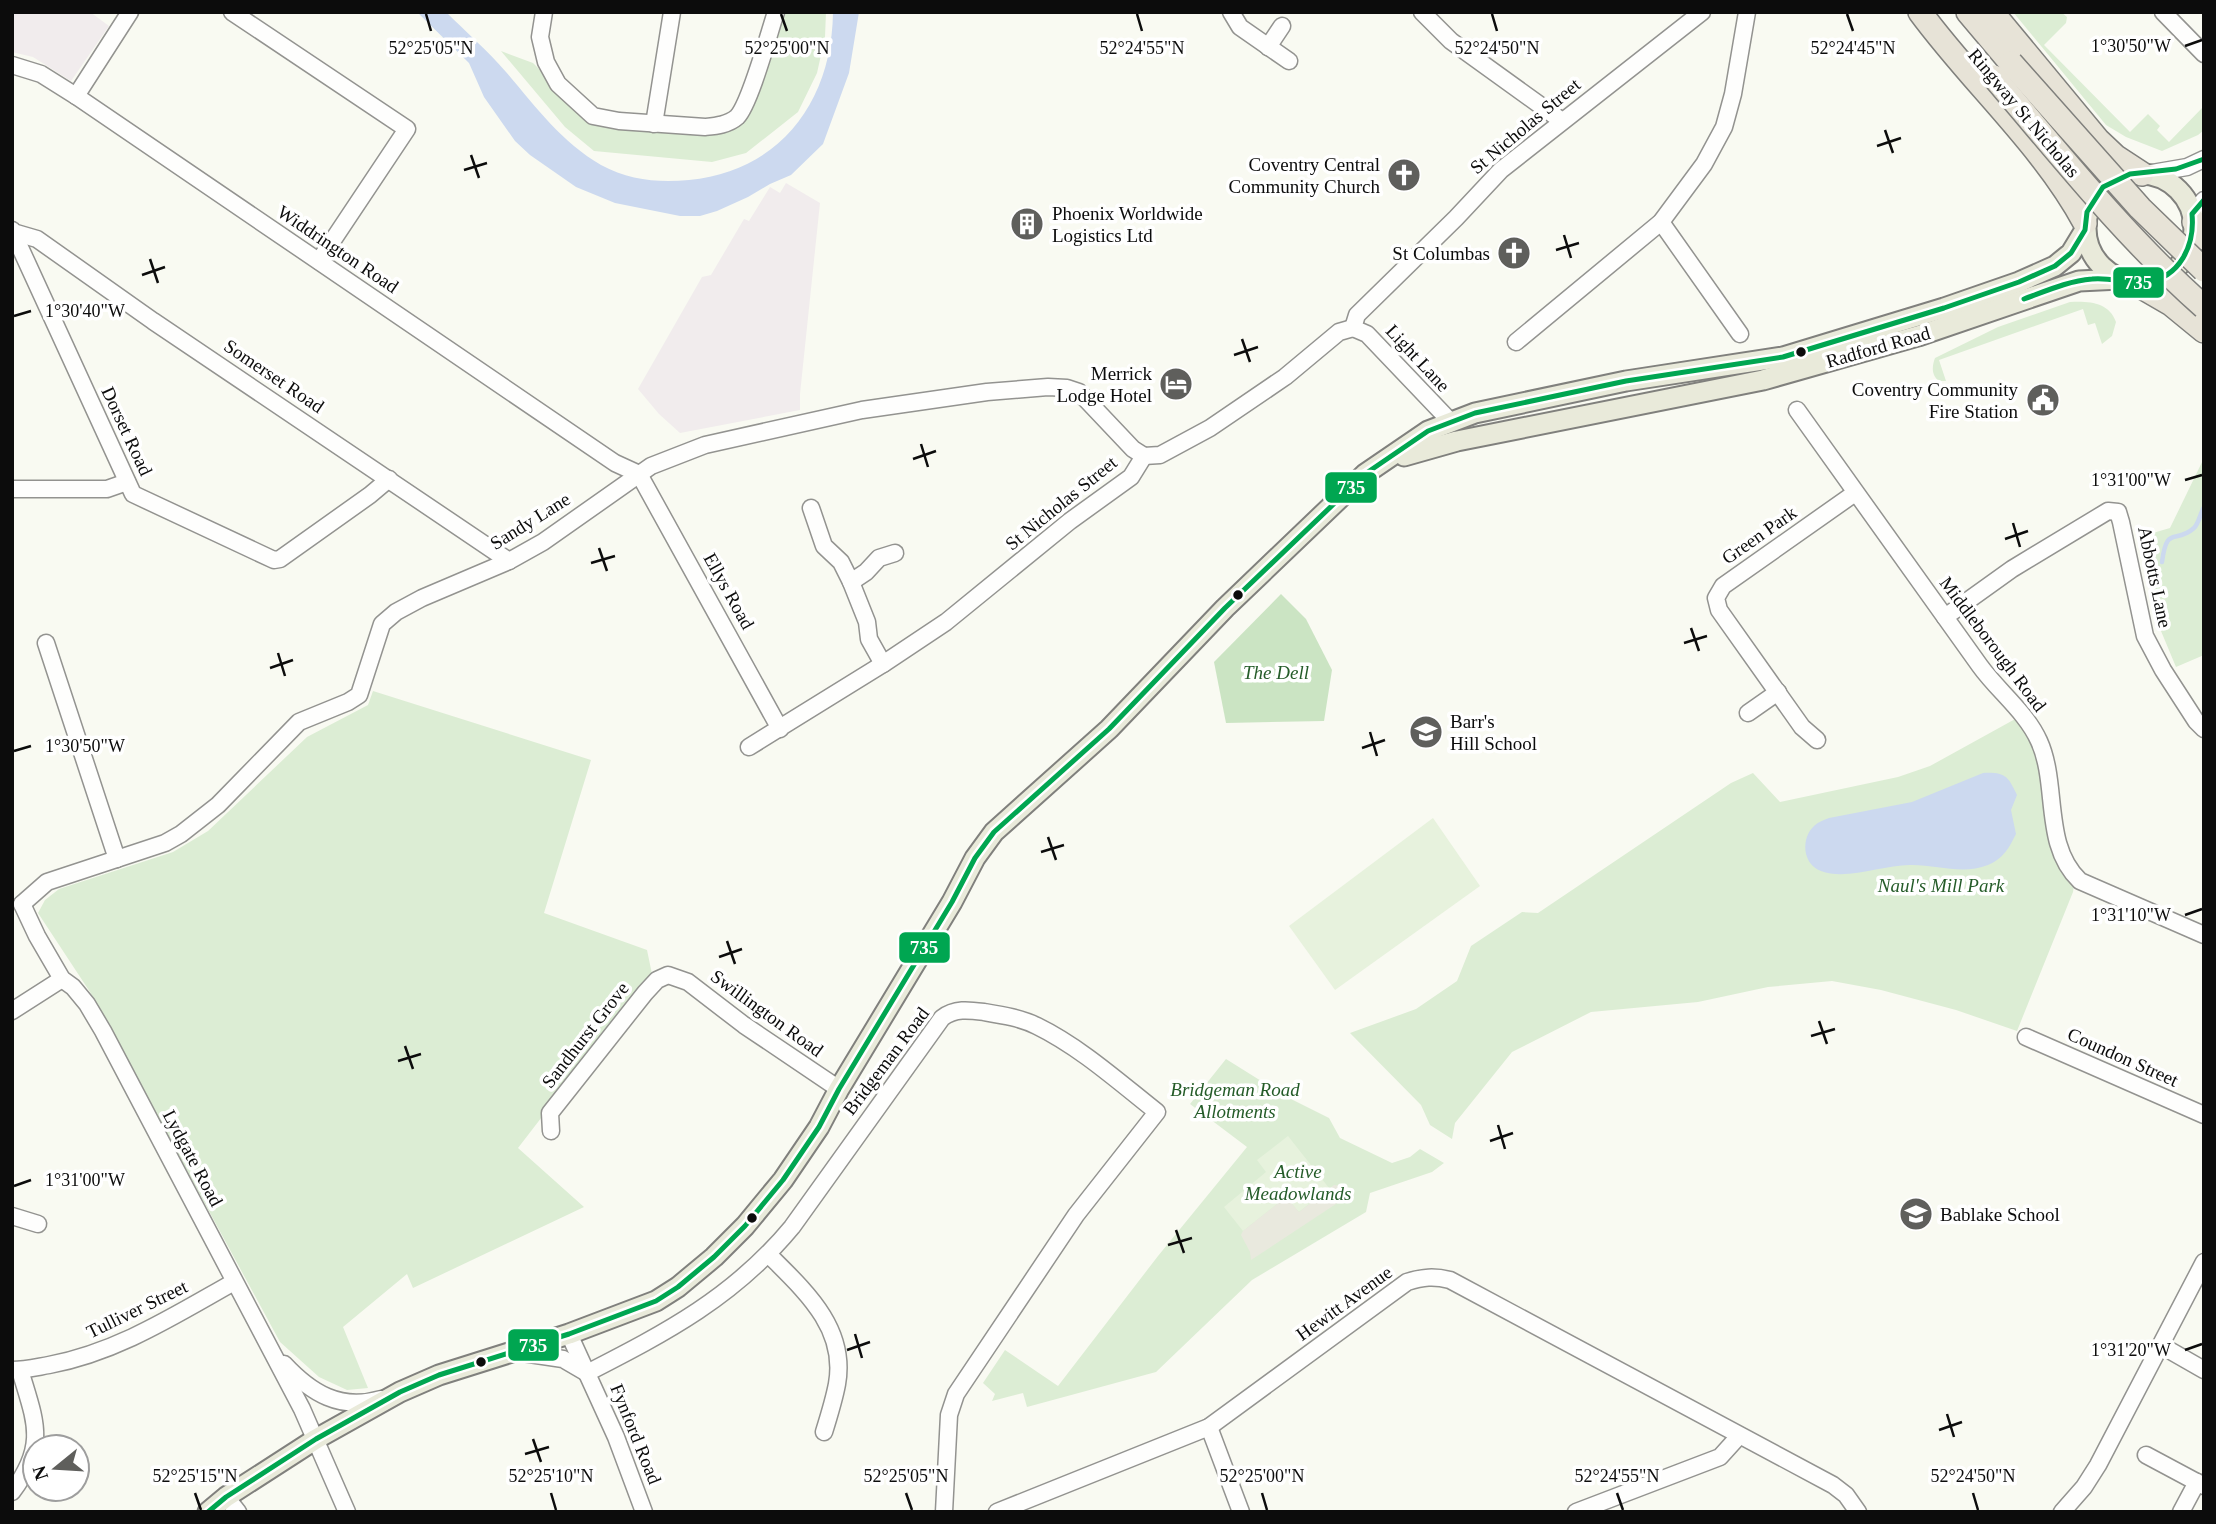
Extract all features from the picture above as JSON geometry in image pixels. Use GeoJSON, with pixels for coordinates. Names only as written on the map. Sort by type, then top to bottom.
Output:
{"type":"FeatureCollection","features":[{"type":"Feature","properties":{"kind":"highway"},"geometry":{"type":"LineString","coordinates":[[1920,12],[2042,157],[2075,204],[2085,227]]}},
{"type":"Feature","properties":{"kind":"highway","name":"Ringway St Nicholas"},"geometry":{"type":"LineString","coordinates":[[1938,12],[2003,70],[2204,271]]}},
{"type":"Feature","properties":{"kind":"highway","name":"Ringway St Nicholas"},"geometry":{"type":"LineString","coordinates":[[1968,12],[2003,70],[2110,214],[2175,282],[2204,307]]}},
{"type":"Feature","properties":{"kind":"highway"},"geometry":{"type":"LineString","coordinates":[[1992,12],[2098,140],[2116,157],[2144,174]]}},
{"type":"Feature","properties":{"kind":"highway"},"geometry":{"type":"LineString","coordinates":[[2126,280],[2163,299],[2204,331]]}},
{"type":"Feature","properties":{"kind":"main road"},"geometry":{"type":"LineString","coordinates":[[2130,174],[2156,176],[2172,184],[2183,195],[2198,219],[2188,252],[2175,269],[2158,279],[2126,280],[2103,268],[2092,255],[2085,227],[2093,200],[2103,187],[2130,174]]}},
{"type":"Feature","properties":{"kind":"main road","name":"Radford Road"},"geometry":{"type":"LineString","coordinates":[[208,1512],[232,1504],[316,1439],[400,1392],[439,1375],[569,1334],[656,1301],[678,1287],[714,1257],[745,1226],[783,1180],[819,1127],[839,1089],[952,902],[975,858],[994,832],[1109,729],[1276,559],[1365,474],[1429,431],[1475,413],[1626,382],[1783,357],[1944,308],[2036,275],[2067,257],[2085,227]]}},
{"type":"Feature","properties":{"kind":"main road","name":"Radford Road"},"geometry":{"type":"LineString","coordinates":[[1387,461],[1457,441],[1763,380],[1918,336],[2079,281],[2126,280]]}},
{"type":"Feature","properties":{"kind":"main road","name":"Radford Road"},"geometry":{"type":"LineString","coordinates":[[1450,421],[1456,427],[1470,428],[1550,414],[1591,415]]}},
{"type":"Feature","properties":{"kind":"street"},"geometry":{"type":"LineString","coordinates":[[76,96],[130,12]]}},
{"type":"Feature","properties":{"kind":"street"},"geometry":{"type":"LineString","coordinates":[[232,12],[407,129],[319,261]]}},
{"type":"Feature","properties":{"kind":"street"},"geometry":{"type":"LineString","coordinates":[[544,12],[540,37],[546,62],[558,84],[593,116],[654,124],[716,126],[737,117],[751,89],[775,13]]}},
{"type":"Feature","properties":{"kind":"street"},"geometry":{"type":"LineString","coordinates":[[654,124],[673,12]]}},
{"type":"Feature","properties":{"kind":"street"},"geometry":{"type":"LineString","coordinates":[[1231,12],[1240,27],[1289,61]]}},
{"type":"Feature","properties":{"kind":"street"},"geometry":{"type":"LineString","coordinates":[[1422,12],[1451,41],[1562,121]]}},
{"type":"Feature","properties":{"kind":"street","name":"St Nicholas Street"},"geometry":{"type":"LineString","coordinates":[[749,747],[946,622],[1070,521],[1131,477],[1144,456],[1160,455],[1200,434],[1285,377],[1339,332],[1353,328],[1357,315],[1456,218],[1500,170],[1702,12]]}},
{"type":"Feature","properties":{"kind":"street"},"geometry":{"type":"LineString","coordinates":[[1516,342],[1661,222],[1704,164],[1724,127],[1733,94],[1746,12]]}},
{"type":"Feature","properties":{"kind":"street"},"geometry":{"type":"LineString","coordinates":[[2163,12],[2204,54]]}},
{"type":"Feature","properties":{"kind":"street"},"geometry":{"type":"LineString","coordinates":[[1268,47],[1282,26]]}},
{"type":"Feature","properties":{"kind":"street","name":"Widdrington Road"},"geometry":{"type":"LineString","coordinates":[[12,65],[41,74],[76,96],[615,463],[639,474]]}},
{"type":"Feature","properties":{"kind":"street"},"geometry":{"type":"LineString","coordinates":[[2144,174],[2187,167],[2204,159]]}},
{"type":"Feature","properties":{"kind":"street"},"geometry":{"type":"LineString","coordinates":[[1661,222],[1740,334]]}},
{"type":"Feature","properties":{"kind":"street","name":"Somerset Road"},"geometry":{"type":"LineString","coordinates":[[13,231],[37,239],[153,321],[509,561]]}},
{"type":"Feature","properties":{"kind":"street","name":"Dorset Road"},"geometry":{"type":"LineString","coordinates":[[13,231],[133,494],[274,560],[280,559],[329,525],[389,479]]}},
{"type":"Feature","properties":{"kind":"street","name":"Light Lane"},"geometry":{"type":"LineString","coordinates":[[1353,328],[1367,334],[1450,421]]}},
{"type":"Feature","properties":{"kind":"street","name":"Sandy Lane"},"geometry":{"type":"LineString","coordinates":[[17,903],[47,882],[164,843],[181,834],[218,805],[299,722],[359,695],[382,624],[396,611],[509,561],[543,542],[651,466],[705,445],[862,410],[987,392],[1048,387],[1079,392],[1133,449],[1144,456]]}},
{"type":"Feature","properties":{"kind":"street","name":"Middleborough Road"},"geometry":{"type":"LineString","coordinates":[[1797,410],[1989,678],[2022,715],[2039,740],[2048,766],[2058,843],[2069,871],[2080,881],[2204,935]]}},
{"type":"Feature","properties":{"kind":"street","name":"Ellys Road"},"geometry":{"type":"LineString","coordinates":[[639,474],[780,729]]}},
{"type":"Feature","properties":{"kind":"street"},"geometry":{"type":"LineString","coordinates":[[12,489],[107,489],[127,482]]}},
{"type":"Feature","properties":{"kind":"street","name":"Green Park"},"geometry":{"type":"LineString","coordinates":[[1816,740],[1802,727],[1719,610],[1717,594],[1723,586],[1856,493]]}},
{"type":"Feature","properties":{"kind":"street"},"geometry":{"type":"LineString","coordinates":[[811,508],[824,546],[841,562],[851,582],[867,622],[869,639],[883,664]]}},
{"type":"Feature","properties":{"kind":"street","name":"Abbotts Lane"},"geometry":{"type":"LineString","coordinates":[[1945,617],[2012,569],[2108,511],[2118,513],[2145,636],[2163,670],[2204,729]]}},
{"type":"Feature","properties":{"kind":"street"},"geometry":{"type":"LineString","coordinates":[[851,582],[866,572],[879,558],[895,552]]}},
{"type":"Feature","properties":{"kind":"street"},"geometry":{"type":"LineString","coordinates":[[46,643],[117,859]]}},
{"type":"Feature","properties":{"kind":"street"},"geometry":{"type":"LineString","coordinates":[[1748,713],[1778,692]]}},
{"type":"Feature","properties":{"kind":"street","name":"Lydgate Road"},"geometry":{"type":"LineString","coordinates":[[17,903],[62,979],[73,987],[87,1004],[103,1031],[316,1439],[347,1512]]}},
{"type":"Feature","properties":{"kind":"street","name":"Swillington Road"},"geometry":{"type":"LineString","coordinates":[[668,975],[688,982],[744,1025],[839,1089]]}},
{"type":"Feature","properties":{"kind":"street","name":"Sandhurst Grove"},"geometry":{"type":"LineString","coordinates":[[551,1131],[550,1113],[645,993],[657,980],[668,975]]}},
{"type":"Feature","properties":{"kind":"street"},"geometry":{"type":"LineString","coordinates":[[12,1011],[62,979]]}},
{"type":"Feature","properties":{"kind":"street","name":"Bridgeman Road"},"geometry":{"type":"LineString","coordinates":[[587,1373],[683,1323],[713,1303],[769,1255],[942,1018],[949,1013],[968,1010],[1009,1017],[1037,1026],[1108,1074],[1157,1112],[1076,1215],[956,1394],[949,1415],[943,1512]]}},
{"type":"Feature","properties":{"kind":"street","name":"Coundon Street"},"geometry":{"type":"LineString","coordinates":[[2026,1037],[2204,1115]]}},
{"type":"Feature","properties":{"kind":"street"},"geometry":{"type":"LineString","coordinates":[[12,1216],[38,1224]]}},
{"type":"Feature","properties":{"kind":"street"},"geometry":{"type":"LineString","coordinates":[[769,1255],[805,1290],[831,1328],[839,1364],[837,1384],[824,1432]]}},
{"type":"Feature","properties":{"kind":"street"},"geometry":{"type":"LineString","coordinates":[[2062,1512],[2094,1472],[2204,1262]]}},
{"type":"Feature","properties":{"kind":"street","name":"Hewitt Avenue"},"geometry":{"type":"LineString","coordinates":[[997,1512],[1209,1427],[1407,1282],[1422,1277],[1436,1277],[1450,1280],[1833,1485],[1846,1495],[1858,1512]]}},
{"type":"Feature","properties":{"kind":"street","name":"Tulliver Street"},"geometry":{"type":"LineString","coordinates":[[16,1370],[71,1361],[104,1351],[139,1335],[234,1282]]}},
{"type":"Feature","properties":{"kind":"street","name":"Fynford Road"},"geometry":{"type":"LineString","coordinates":[[569,1334],[616,1437],[644,1512]]}},
{"type":"Feature","properties":{"kind":"street"},"geometry":{"type":"LineString","coordinates":[[2162,1346],[2204,1370]]}},
{"type":"Feature","properties":{"kind":"street"},"geometry":{"type":"LineString","coordinates":[[270,1349],[294,1375],[315,1392],[334,1401],[352,1404],[369,1402],[400,1392]]}},
{"type":"Feature","properties":{"kind":"street","name":"Fynford Road"},"geometry":{"type":"LineString","coordinates":[[510,1351],[563,1359],[587,1373]]}},
{"type":"Feature","properties":{"kind":"street"},"geometry":{"type":"LineString","coordinates":[[12,1492],[34,1450],[37,1434],[16,1370]]}},
{"type":"Feature","properties":{"kind":"street"},"geometry":{"type":"LineString","coordinates":[[1209,1427],[1241,1512]]}},
{"type":"Feature","properties":{"kind":"street"},"geometry":{"type":"LineString","coordinates":[[1576,1512],[1720,1457],[1739,1436]]}},
{"type":"Feature","properties":{"kind":"street"},"geometry":{"type":"LineString","coordinates":[[2146,1455],[2200,1484],[2181,1512]]}},
{"type":"Feature","properties":{"kind":"shaded area"},"geometry":{"type":"Polygon","coordinates":[[[12,12],[90,12],[109,26],[71,81],[33,57],[12,52],[12,12]]]}},
{"type":"Feature","properties":{"kind":"shaded area"},"geometry":{"type":"Polygon","coordinates":[[[786,183],[820,203],[800,410],[680,433],[638,389],[702,277],[711,275],[744,219],[749,221],[770,187],[780,193],[786,183]]]}},
{"type":"Feature","properties":{"kind":"shaded area"},"geometry":{"type":"Polygon","coordinates":[[[1334,1185],[1341,1186],[1351,1194],[1251,1260],[1241,1235],[1243,1231],[1286,1197],[1299,1212],[1334,1185]]]}},
{"type":"Feature","properties":{"kind":"green space"},"geometry":{"type":"Polygon","coordinates":[[[779,12],[826,12],[825,37],[817,73],[798,112],[746,153],[712,162],[594,151],[565,127],[501,51],[533,63],[589,118],[739,121],[779,12]]]}},
{"type":"Feature","properties":{"kind":"green space"},"geometry":{"type":"Polygon","coordinates":[[[2013,12],[2061,12],[2067,17],[2066,23],[2044,45],[2130,132],[2148,114],[2160,126],[2157,130],[2169,142],[2203,107],[2204,130],[2162,151],[2126,137],[2106,125],[2013,12]]]}},
{"type":"Feature","properties":{"kind":"green space"},"geometry":{"type":"Polygon","coordinates":[[[2070,302],[2098,304],[2109,310],[2116,322],[2112,336],[2102,344],[2095,323],[2088,325],[2083,309],[1939,360],[1946,381],[1939,381],[1933,373],[1935,358],[1998,327],[2070,302]]]}},
{"type":"Feature","properties":{"kind":"green space"},"geometry":{"type":"Polygon","coordinates":[[[2204,458],[2204,655],[2176,667],[2156,619],[2139,537],[2170,528],[2204,458]]]}},
{"type":"Feature","properties":{"kind":"green space","name":"The Dell"},"geometry":{"type":"Polygon","coordinates":[[[1281,594],[1306,619],[1332,670],[1324,721],[1226,723],[1214,662],[1281,594]]]}},
{"type":"Feature","properties":{"kind":"green space"},"geometry":{"type":"Polygon","coordinates":[[[373,691],[591,760],[544,913],[647,950],[652,974],[518,1148],[584,1207],[413,1288],[407,1274],[343,1327],[368,1388],[347,1390],[319,1377],[280,1342],[90,992],[38,913],[45,900],[59,889],[173,852],[208,831],[307,737],[368,705],[373,691]]]}},
{"type":"Feature","properties":{"kind":"green space","name":"Naul's Mill Park"},"geometry":{"type":"Polygon","coordinates":[[[2017,718],[2036,751],[2048,824],[2058,862],[2065,876],[2074,885],[2017,1031],[1956,1010],[1881,990],[1832,981],[1768,987],[1698,1002],[1591,1012],[1512,1052],[1455,1123],[1452,1139],[1430,1125],[1421,1105],[1350,1033],[1416,1009],[1457,981],[1471,946],[1522,912],[1538,913],[1731,783],[1753,773],[1780,802],[1898,777],[1930,766],[2017,718]]]}},
{"type":"Feature","properties":{"kind":"green space"},"geometry":{"type":"Polygon","coordinates":[[[1433,818],[1480,886],[1335,990],[1289,926],[1433,818]]]}},
{"type":"Feature","properties":{"kind":"green space","name":"Active Meadowlands"},"geometry":{"type":"Polygon","coordinates":[[[1226,1059],[1285,1096],[1329,1118],[1340,1138],[1392,1163],[1410,1157],[1420,1149],[1444,1163],[1432,1172],[1370,1193],[1366,1212],[1252,1280],[1156,1372],[1027,1407],[1023,1393],[992,1401],[995,1394],[983,1383],[1005,1350],[1058,1386],[1158,1256],[1247,1147],[1190,1104],[1226,1059]]]}},
{"type":"Feature","properties":{"kind":"green space"},"geometry":{"type":"Polygon","coordinates":[[[1288,1136],[1329,1188],[1299,1212],[1286,1197],[1243,1231],[1224,1207],[1266,1172],[1257,1160],[1288,1136]]]}},
{"type":"Feature","properties":{"kind":"water"},"geometry":{"type":"Polygon","coordinates":[[[417,12],[446,12],[499,64],[550,123],[587,156],[622,174],[666,181],[721,174],[750,163],[774,147],[795,126],[811,102],[823,75],[830,45],[833,12],[859,12],[849,73],[823,144],[791,175],[748,197],[700,216],[680,216],[615,203],[576,187],[530,155],[515,141],[484,97],[469,63],[417,12]]]}},
{"type":"Feature","properties":{"kind":"water"},"geometry":{"type":"Polygon","coordinates":[[[1983,773],[2005,776],[2017,795],[2011,810],[2016,834],[2005,852],[1993,863],[1969,869],[1901,865],[1831,874],[1815,868],[1807,857],[1807,837],[1821,821],[1912,802],[1983,773]]]}},
{"type":"Feature","properties":{"kind":"waterway"},"geometry":{"type":"LineString","coordinates":[[2162,562],[2169,539],[2194,528],[2204,507]]}},
{"type":"Feature","properties":{"kind":"transit line","name":"735"},"geometry":{"type":"LineString","coordinates":[[208,1512],[226,1497],[316,1439],[400,1392],[439,1375],[569,1334],[656,1301],[678,1287],[714,1257],[745,1226],[783,1180],[819,1127],[839,1089],[952,902],[975,858],[994,832],[1109,729],[1225,608],[1365,474],[1428,431],[1475,413],[1626,381],[1783,357],[2019,282],[2055,266],[2071,253],[2085,230],[2087,212],[2103,187],[2130,174],[2176,169],[2204,159]]}},
{"type":"Feature","properties":{"kind":"transit line","name":"735"},"geometry":{"type":"LineString","coordinates":[[2024,299],[2083,280],[2146,282],[2168,274],[2183,258],[2188,248],[2192,214],[2204,200]]}},
{"type":"Feature","properties":{"kind":"place","name":"Coventry Central Community Church"},"geometry":{"type":"Point","coordinates":[1404,175]}},
{"type":"Feature","properties":{"kind":"place","name":"Phoenix Worldwide Logistics Ltd"},"geometry":{"type":"Point","coordinates":[1027,224]}},
{"type":"Feature","properties":{"kind":"place","name":"St Columbas"},"geometry":{"type":"Point","coordinates":[1514,253]}},
{"type":"Feature","properties":{"kind":"place","name":"Merrick Lodge Hotel"},"geometry":{"type":"Point","coordinates":[1176,384]}},
{"type":"Feature","properties":{"kind":"place","name":"Coventry Community Fire Station"},"geometry":{"type":"Point","coordinates":[2043,400]}},
{"type":"Feature","properties":{"kind":"place","name":"Barr's Hill School"},"geometry":{"type":"Point","coordinates":[1426,732]}},
{"type":"Feature","properties":{"kind":"place","name":"Bablake School"},"geometry":{"type":"Point","coordinates":[1916,1214]}},
{"type":"Feature","properties":{"kind":"park label","name":"Bridgeman Road Allotments"},"geometry":{"type":"Point","coordinates":[1235,1100]}}]}
